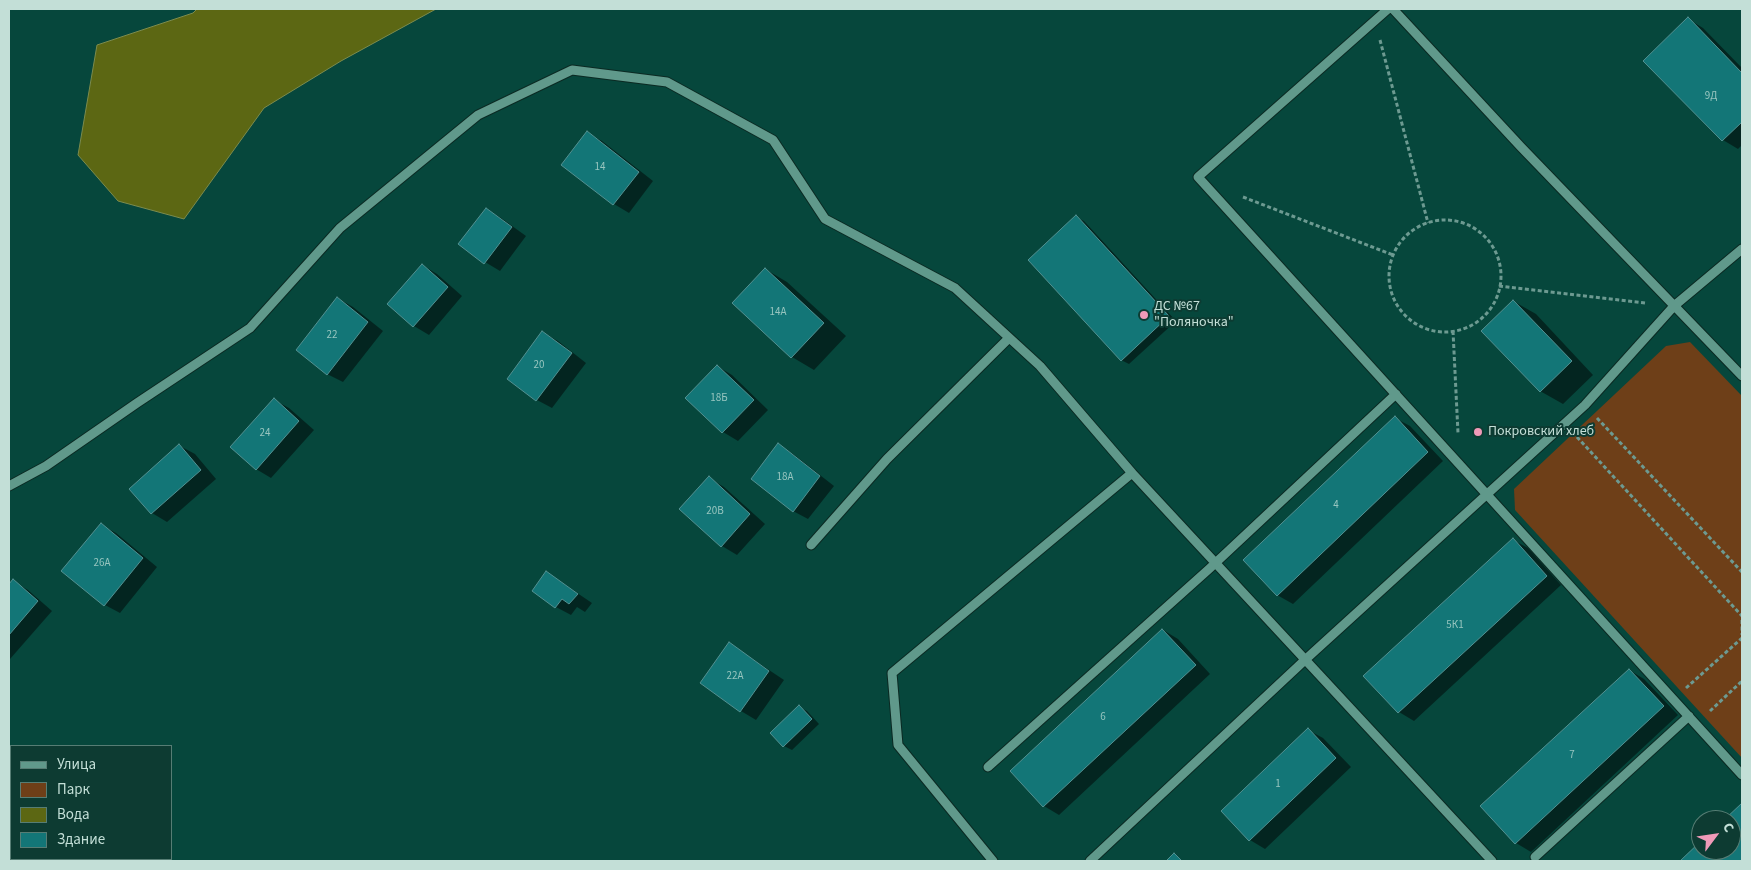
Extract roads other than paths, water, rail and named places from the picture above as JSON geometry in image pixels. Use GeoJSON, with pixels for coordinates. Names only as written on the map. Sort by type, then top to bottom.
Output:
{"type":"FeatureCollection","features":[{"type":"Feature","properties":{"kind":"street"},"geometry":{"type":"LineString","coordinates":[[1388,9],[1198,177],[1742,774]]}},
{"type":"Feature","properties":{"kind":"street"},"geometry":{"type":"LineString","coordinates":[[1394,9],[1522,147],[1742,376]]}},
{"type":"Feature","properties":{"kind":"street"},"geometry":{"type":"LineString","coordinates":[[9,486],[46,466],[250,328],[340,228],[478,115],[572,70],[668,82],[773,140],[825,219],[955,288],[1040,366],[1132,473],[1492,861]]}},
{"type":"Feature","properties":{"kind":"street"},"geometry":{"type":"LineString","coordinates":[[1090,861],[1306,659],[1585,404],[1674,306],[1742,249]]}},
{"type":"Feature","properties":{"kind":"street"},"geometry":{"type":"LineString","coordinates":[[811,544],[887,459],[1009,338]]}},
{"type":"Feature","properties":{"kind":"street"},"geometry":{"type":"LineString","coordinates":[[988,767],[1215,562],[1396,394]]}},
{"type":"Feature","properties":{"kind":"street"},"geometry":{"type":"LineString","coordinates":[[993,861],[898,745],[892,673],[1132,473]]}},
{"type":"Feature","properties":{"kind":"street"},"geometry":{"type":"LineString","coordinates":[[1535,857],[1689,716]]}},
{"type":"Feature","properties":{"kind":"water"},"geometry":{"type":"Polygon","coordinates":[[[197,9],[436,9],[341,61],[264,108],[184,219],[118,201],[78,155],[97,45],[193,13],[197,9]]]}},
{"type":"Feature","properties":{"kind":"place","name":"ДС №67 \"Поляночка\""},"geometry":{"type":"Point","coordinates":[1144,315]}},
{"type":"Feature","properties":{"kind":"place","name":"Покровский хлеб"},"geometry":{"type":"Point","coordinates":[1478,432]}}]}
